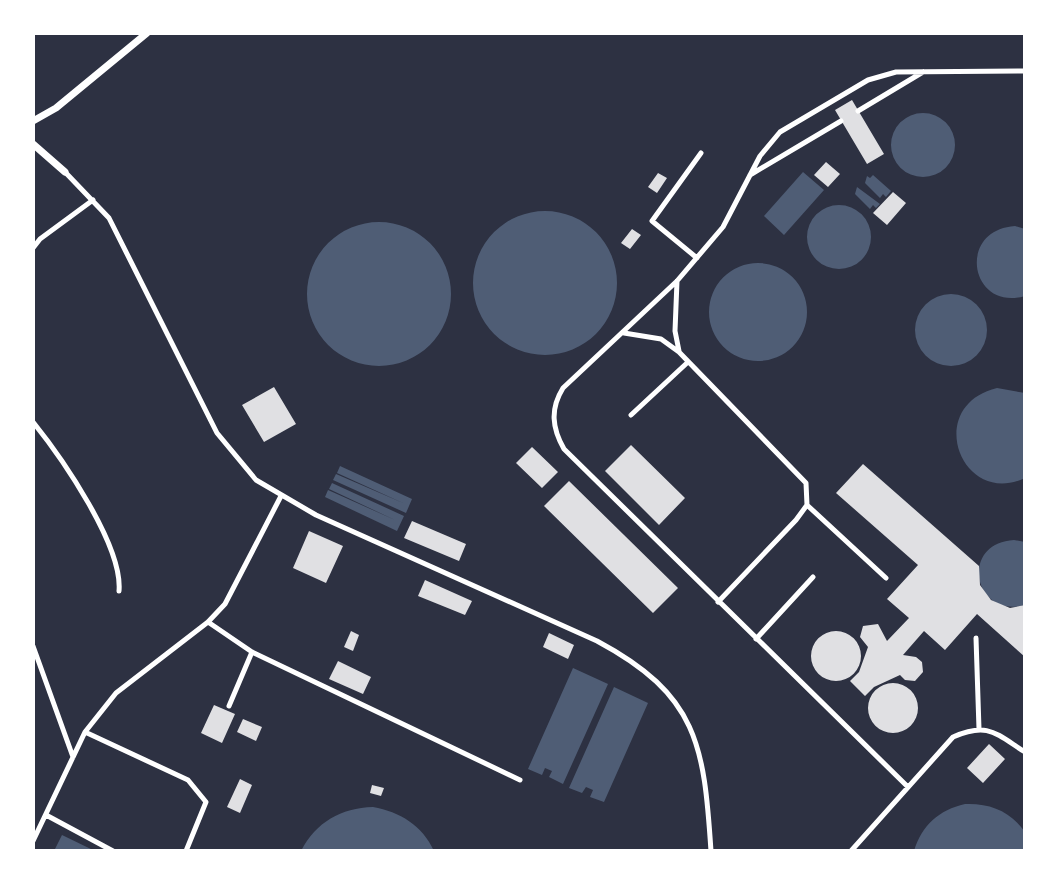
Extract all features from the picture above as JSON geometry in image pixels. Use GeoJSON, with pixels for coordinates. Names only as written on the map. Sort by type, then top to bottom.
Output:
{"type":"FeatureCollection","features":[{"type":"Feature","properties":{"kind":"street"},"geometry":{"type":"LineString","coordinates":[[33,121],[56,108],[147,33]]}},
{"type":"Feature","properties":{"kind":"street"},"geometry":{"type":"LineString","coordinates":[[33,144],[65,172]]}},
{"type":"Feature","properties":{"kind":"lane"},"geometry":{"type":"LineString","coordinates":[[858,111],[926,71]]}},
{"type":"Feature","properties":{"kind":"lane"},"geometry":{"type":"LineString","coordinates":[[908,787],[564,449],[556,435],[555,401],[563,388],[677,281],[723,227],[760,156],[780,132],[868,80],[896,72],[1025,71]]}},
{"type":"Feature","properties":{"kind":"lane"},"geometry":{"type":"LineString","coordinates":[[750,175],[841,121]]}},
{"type":"Feature","properties":{"kind":"lane"},"geometry":{"type":"LineString","coordinates":[[696,258],[652,222],[701,153]]}},
{"type":"Feature","properties":{"kind":"lane"},"geometry":{"type":"LineString","coordinates":[[65,172],[109,218],[217,433],[256,480],[281,496],[597,641],[650,674],[678,705],[698,744],[707,783],[711,851]]}},
{"type":"Feature","properties":{"kind":"lane"},"geometry":{"type":"LineString","coordinates":[[33,248],[40,239],[93,200]]}},
{"type":"Feature","properties":{"kind":"lane"},"geometry":{"type":"LineString","coordinates":[[677,281],[675,331],[679,352]]}},
{"type":"Feature","properties":{"kind":"lane"},"geometry":{"type":"LineString","coordinates":[[624,333],[661,338],[679,352],[792,466],[806,483],[807,505],[886,578]]}},
{"type":"Feature","properties":{"kind":"lane"},"geometry":{"type":"LineString","coordinates":[[631,415],[688,362]]}},
{"type":"Feature","properties":{"kind":"lane"},"geometry":{"type":"LineString","coordinates":[[33,422],[65,462],[109,547],[120,577],[119,591]]}},
{"type":"Feature","properties":{"kind":"lane"},"geometry":{"type":"LineString","coordinates":[[33,841],[85,732],[116,693],[208,622],[225,604],[281,496]]}},
{"type":"Feature","properties":{"kind":"lane"},"geometry":{"type":"LineString","coordinates":[[718,602],[807,505]]}},
{"type":"Feature","properties":{"kind":"lane"},"geometry":{"type":"LineString","coordinates":[[756,639],[813,577]]}},
{"type":"Feature","properties":{"kind":"lane"},"geometry":{"type":"LineString","coordinates":[[208,622],[252,652],[520,779]]}},
{"type":"Feature","properties":{"kind":"lane"},"geometry":{"type":"LineString","coordinates":[[976,638],[979,729]]}},
{"type":"Feature","properties":{"kind":"lane"},"geometry":{"type":"LineString","coordinates":[[33,646],[73,757]]}},
{"type":"Feature","properties":{"kind":"lane"},"geometry":{"type":"LineString","coordinates":[[229,706],[252,652]]}},
{"type":"Feature","properties":{"kind":"lane"},"geometry":{"type":"LineString","coordinates":[[851,851],[953,737],[979,729],[989,729],[1025,752]]}},
{"type":"Feature","properties":{"kind":"lane"},"geometry":{"type":"LineString","coordinates":[[85,732],[188,780],[206,802],[186,851]]}},
{"type":"Feature","properties":{"kind":"lane"},"geometry":{"type":"LineString","coordinates":[[46,815],[113,851]]}},
{"type":"Feature","properties":{"kind":"water"},"geometry":{"type":"Polygon","coordinates":[[[923,113],[946,122],[955,145],[946,168],[923,177],[900,168],[891,145],[900,122],[923,113]]]}},
{"type":"Feature","properties":{"kind":"water"},"geometry":{"type":"Polygon","coordinates":[[[803,172],[824,190],[784,235],[764,216],[803,172]]]}},
{"type":"Feature","properties":{"kind":"water"},"geometry":{"type":"Polygon","coordinates":[[[873,175],[891,191],[886,197],[883,194],[880,198],[865,183],[867,176],[870,178],[873,175]]]}},
{"type":"Feature","properties":{"kind":"water"},"geometry":{"type":"Polygon","coordinates":[[[857,187],[880,204],[876,208],[873,205],[870,209],[855,194],[857,187]]]}},
{"type":"Feature","properties":{"kind":"water"},"geometry":{"type":"Polygon","coordinates":[[[839,205],[862,214],[871,237],[862,260],[839,269],[816,260],[807,237],[816,214],[839,205]]]}},
{"type":"Feature","properties":{"kind":"water"},"geometry":{"type":"Polygon","coordinates":[[[545,211],[573,216],[596,232],[612,255],[617,283],[612,311],[596,334],[573,350],[545,355],[517,350],[494,334],[478,311],[473,283],[478,255],[494,232],[517,216],[545,211]]]}},
{"type":"Feature","properties":{"kind":"water"},"geometry":{"type":"Polygon","coordinates":[[[379,222],[407,227],[430,243],[446,266],[451,294],[446,322],[430,345],[407,361],[379,366],[351,361],[328,345],[312,322],[307,294],[312,266],[328,243],[351,227],[379,222]]]}},
{"type":"Feature","properties":{"kind":"water"},"geometry":{"type":"Polygon","coordinates":[[[1015,226],[1025,229],[1025,296],[1006,298],[992,292],[982,282],[977,268],[978,254],[984,241],[996,231],[1015,226]]]}},
{"type":"Feature","properties":{"kind":"water"},"geometry":{"type":"Polygon","coordinates":[[[748,263],[768,263],[793,277],[804,293],[807,312],[804,331],[793,347],[768,361],[748,361],[731,353],[717,339],[709,322],[709,302],[717,285],[731,271],[748,263]]]}},
{"type":"Feature","properties":{"kind":"water"},"geometry":{"type":"Polygon","coordinates":[[[951,294],[965,297],[977,304],[984,316],[987,330],[984,344],[977,356],[965,363],[951,366],[937,363],[925,356],[918,344],[915,330],[918,316],[925,304],[937,297],[951,294]]]}},
{"type":"Feature","properties":{"kind":"water"},"geometry":{"type":"Polygon","coordinates":[[[997,388],[1025,393],[1025,478],[1002,483],[983,479],[969,467],[959,451],[956,432],[961,414],[974,398],[997,388]]]}},
{"type":"Feature","properties":{"kind":"water"},"geometry":{"type":"Polygon","coordinates":[[[340,466],[412,499],[406,513],[333,480],[336,474],[403,503],[337,473],[340,466]]]}},
{"type":"Feature","properties":{"kind":"water"},"geometry":{"type":"Polygon","coordinates":[[[332,483],[404,516],[397,531],[325,497],[328,490],[395,520],[329,489],[332,483]]]}},
{"type":"Feature","properties":{"kind":"water"},"geometry":{"type":"Polygon","coordinates":[[[1014,540],[1025,542],[1025,605],[1007,606],[994,601],[984,591],[979,579],[980,566],[985,553],[997,544],[1014,540]]]}},
{"type":"Feature","properties":{"kind":"water"},"geometry":{"type":"Polygon","coordinates":[[[573,668],[608,684],[563,784],[549,777],[552,771],[545,768],[542,775],[528,769],[573,668]]]}},
{"type":"Feature","properties":{"kind":"water"},"geometry":{"type":"Polygon","coordinates":[[[614,687],[648,703],[604,802],[590,797],[593,790],[586,787],[582,793],[569,788],[614,687]]]}},
{"type":"Feature","properties":{"kind":"water"},"geometry":{"type":"Polygon","coordinates":[[[965,804],[991,807],[1013,819],[1025,832],[1025,851],[914,851],[917,842],[933,820],[947,810],[965,804]]]}},
{"type":"Feature","properties":{"kind":"water"},"geometry":{"type":"Polygon","coordinates":[[[373,807],[392,812],[409,821],[423,834],[434,851],[301,851],[314,832],[331,818],[350,810],[373,807]]]}},
{"type":"Feature","properties":{"kind":"water"},"geometry":{"type":"Polygon","coordinates":[[[62,835],[95,851],[54,851],[62,835]]]}},
{"type":"Feature","properties":{"kind":"building"},"geometry":{"type":"Polygon","coordinates":[[[852,100],[884,154],[867,164],[835,110],[852,100]]]}},
{"type":"Feature","properties":{"kind":"building"},"geometry":{"type":"Polygon","coordinates":[[[826,162],[840,174],[828,187],[814,175],[826,162]]]}},
{"type":"Feature","properties":{"kind":"building"},"geometry":{"type":"Polygon","coordinates":[[[658,173],[667,178],[657,193],[648,187],[658,173]]]}},
{"type":"Feature","properties":{"kind":"building"},"geometry":{"type":"Polygon","coordinates":[[[893,192],[906,203],[887,225],[873,213],[893,192]]]}},
{"type":"Feature","properties":{"kind":"building"},"geometry":{"type":"Polygon","coordinates":[[[632,229],[641,235],[630,249],[621,243],[632,229]]]}},
{"type":"Feature","properties":{"kind":"building"},"geometry":{"type":"Polygon","coordinates":[[[274,387],[296,424],[264,442],[242,405],[274,387]]]}},
{"type":"Feature","properties":{"kind":"building"},"geometry":{"type":"Polygon","coordinates":[[[631,445],[685,498],[659,525],[605,471],[631,445]]]}},
{"type":"Feature","properties":{"kind":"building"},"geometry":{"type":"Polygon","coordinates":[[[532,447],[558,472],[542,488],[516,463],[532,447]]]}},
{"type":"Feature","properties":{"kind":"building"},"geometry":{"type":"Polygon","coordinates":[[[863,464],[979,566],[980,585],[991,600],[1010,608],[1025,605],[1025,657],[977,614],[945,650],[924,631],[903,655],[916,657],[922,662],[923,672],[915,681],[905,680],[900,675],[874,687],[865,696],[850,681],[859,672],[868,647],[860,637],[863,626],[878,624],[887,641],[909,618],[887,599],[918,565],[836,493],[863,464]]]}},
{"type":"Feature","properties":{"kind":"building"},"geometry":{"type":"Polygon","coordinates":[[[569,481],[678,588],[653,613],[544,506],[569,481]]]}},
{"type":"Feature","properties":{"kind":"building"},"geometry":{"type":"Polygon","coordinates":[[[412,521],[466,544],[459,561],[404,538],[412,521]]]}},
{"type":"Feature","properties":{"kind":"building"},"geometry":{"type":"Polygon","coordinates":[[[309,531],[343,546],[326,583],[293,568],[309,531]]]}},
{"type":"Feature","properties":{"kind":"building"},"geometry":{"type":"Polygon","coordinates":[[[425,580],[472,601],[465,615],[418,596],[425,580]]]}},
{"type":"Feature","properties":{"kind":"building"},"geometry":{"type":"Polygon","coordinates":[[[351,631],[359,635],[353,651],[344,647],[351,631]]]}},
{"type":"Feature","properties":{"kind":"building"},"geometry":{"type":"Polygon","coordinates":[[[836,631],[854,638],[861,656],[854,674],[836,681],[818,674],[811,656],[818,638],[836,631]]]}},
{"type":"Feature","properties":{"kind":"building"},"geometry":{"type":"Polygon","coordinates":[[[549,633],[574,645],[568,659],[543,647],[549,633]]]}},
{"type":"Feature","properties":{"kind":"building"},"geometry":{"type":"Polygon","coordinates":[[[338,661],[371,677],[363,694],[329,679],[338,661]]]}},
{"type":"Feature","properties":{"kind":"building"},"geometry":{"type":"Polygon","coordinates":[[[893,683],[911,690],[918,708],[911,726],[893,733],[875,726],[868,708],[875,690],[893,683]]]}},
{"type":"Feature","properties":{"kind":"building"},"geometry":{"type":"Polygon","coordinates":[[[214,705],[235,714],[222,743],[201,733],[214,705]]]}},
{"type":"Feature","properties":{"kind":"building"},"geometry":{"type":"Polygon","coordinates":[[[243,719],[262,727],[256,741],[237,732],[243,719]]]}},
{"type":"Feature","properties":{"kind":"building"},"geometry":{"type":"Polygon","coordinates":[[[989,744],[1005,759],[983,783],[967,768],[989,744]]]}},
{"type":"Feature","properties":{"kind":"building"},"geometry":{"type":"Polygon","coordinates":[[[240,779],[252,785],[240,813],[227,807],[240,779]]]}},
{"type":"Feature","properties":{"kind":"building"},"geometry":{"type":"Polygon","coordinates":[[[372,785],[384,788],[381,796],[370,793],[372,785]]]}}]}
